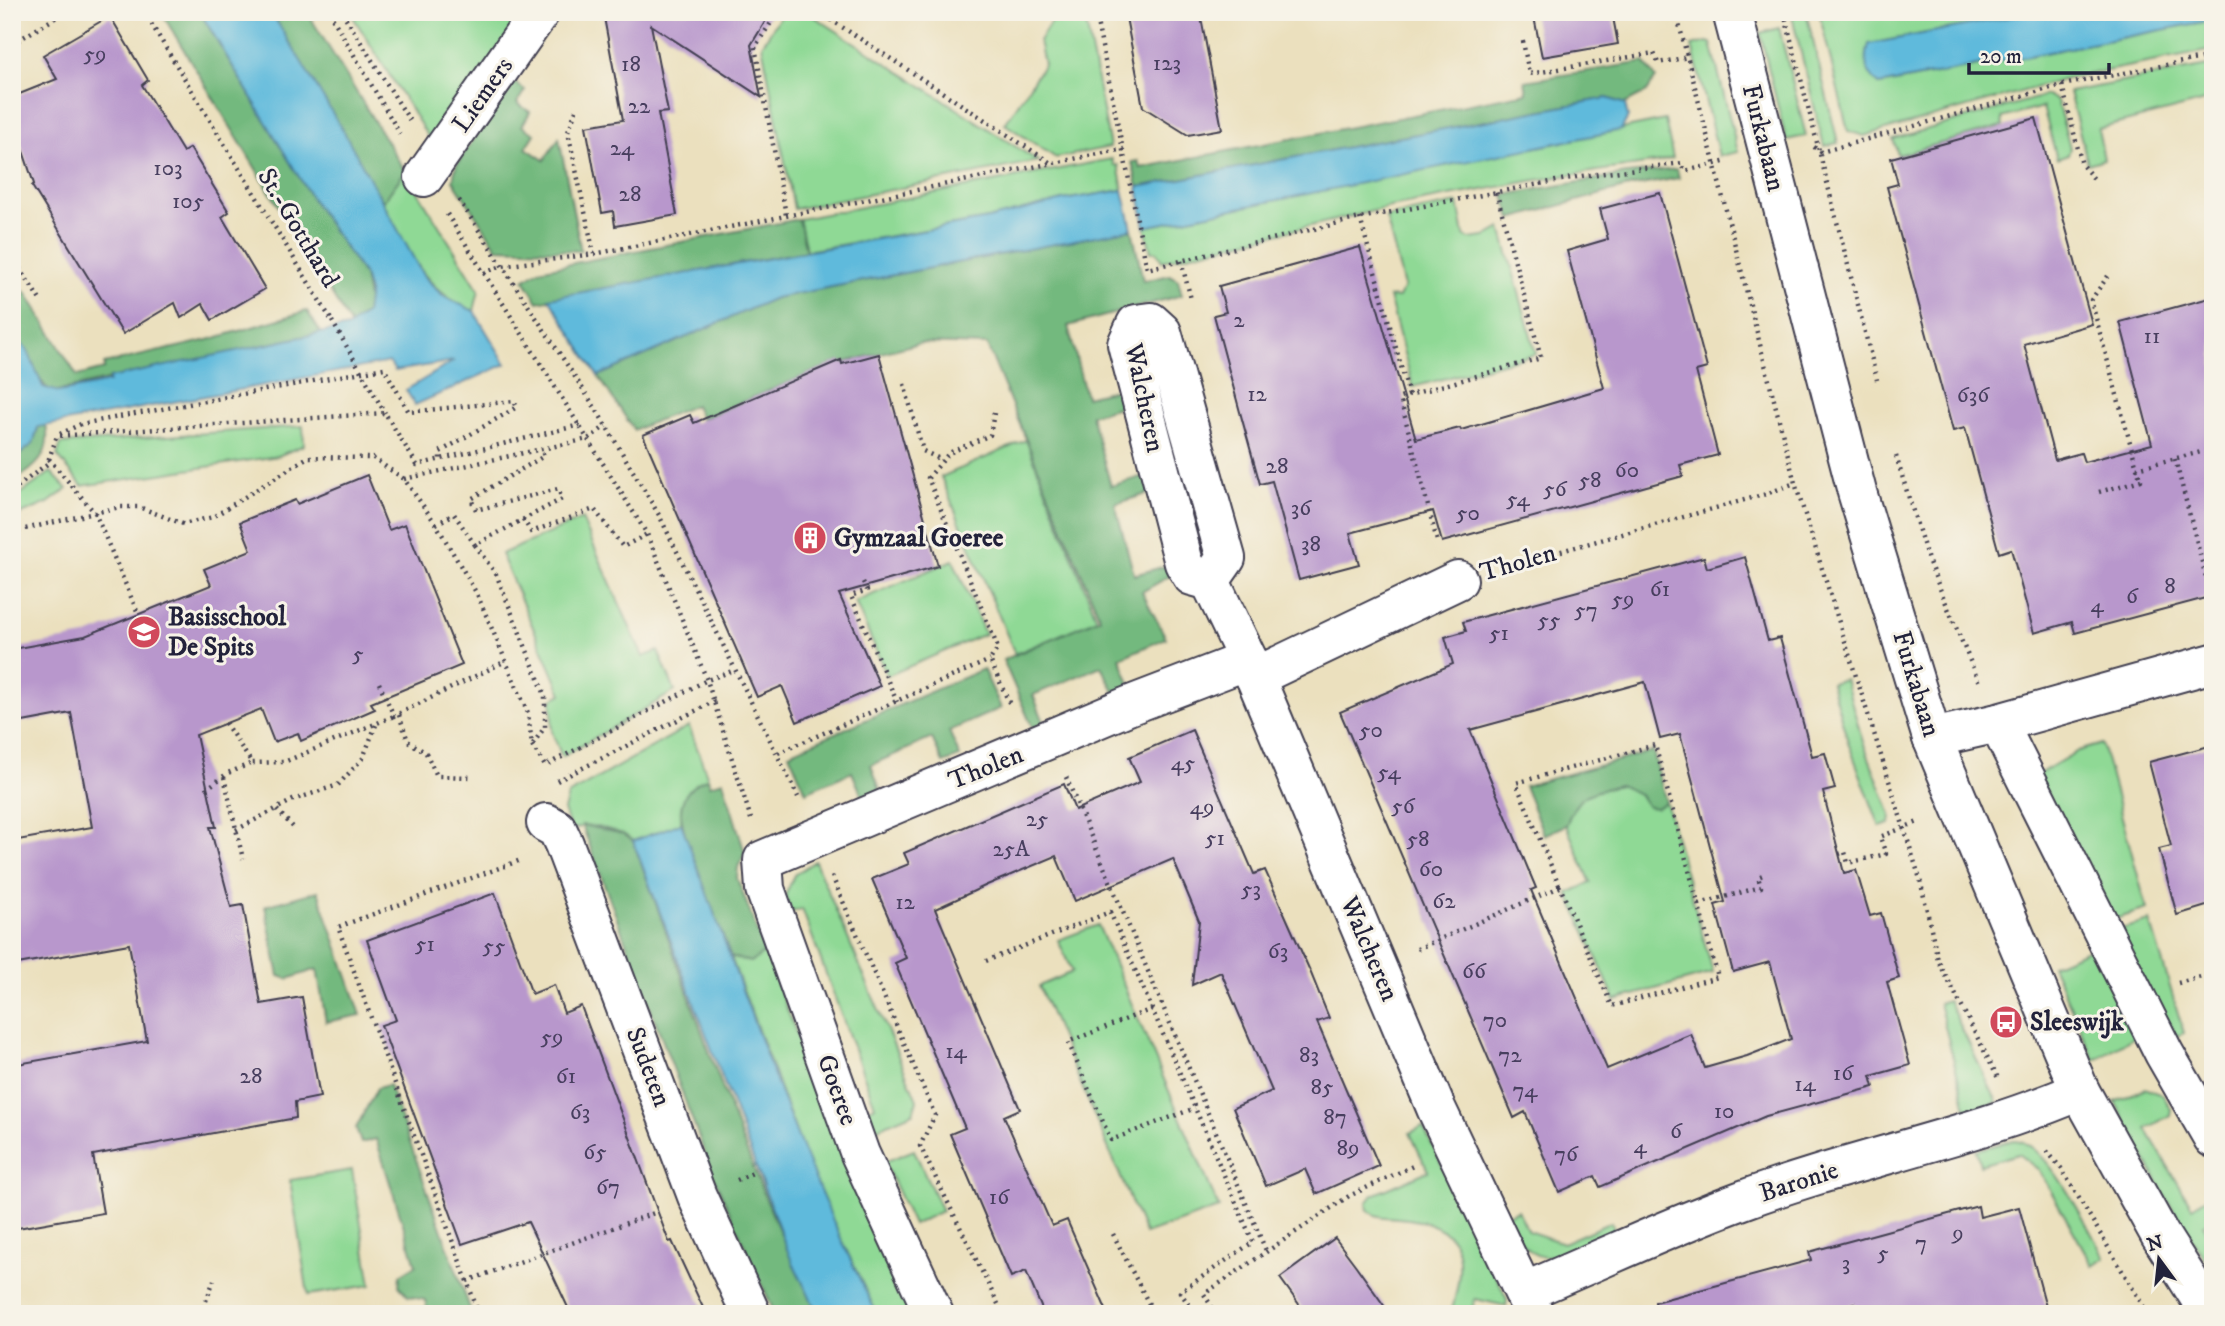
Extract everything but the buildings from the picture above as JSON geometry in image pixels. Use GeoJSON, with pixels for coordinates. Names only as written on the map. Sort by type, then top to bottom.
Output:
{"type":"FeatureCollection","features":[{"type":"Feature","properties":{"kind":"street","name":"Liemers"},"geometry":{"type":"LineString","coordinates":[[430,170],[540,12]]}},
{"type":"Feature","properties":{"kind":"street","name":"Furkabaan"},"geometry":{"type":"LineString","coordinates":[[1732,12],[1766,153],[1857,492],[1932,738],[2080,1091],[2160,1235],[2210,1314]]}},
{"type":"Feature","properties":{"kind":"street","name":"Walcheren"},"geometry":{"type":"LineString","coordinates":[[1210,581],[1226,558],[1166,345],[1158,325],[1144,322],[1136,324],[1127,344],[1184,563],[1192,576],[1210,581],[1252,669],[1436,1108],[1529,1303]]}},
{"type":"Feature","properties":{"kind":"street","name":"Tholen"},"geometry":{"type":"LineString","coordinates":[[763,860],[1042,745],[1128,706],[1252,669],[1458,580]]}},
{"type":"Feature","properties":{"kind":"street"},"geometry":{"type":"LineString","coordinates":[[1932,738],[1998,723],[2213,663]]}},
{"type":"Feature","properties":{"kind":"street"},"geometry":{"type":"LineString","coordinates":[[1998,723],[2164,1052],[2213,1138]]}},
{"type":"Feature","properties":{"kind":"street","name":"Sudeten"},"geometry":{"type":"LineString","coordinates":[[555,833],[697,1196],[751,1314]]}},
{"type":"Feature","properties":{"kind":"street","name":"Goeree"},"geometry":{"type":"LineString","coordinates":[[763,860],[765,889],[860,1154],[934,1314]]}},
{"type":"Feature","properties":{"kind":"street","name":"Baronie"},"geometry":{"type":"LineString","coordinates":[[1529,1303],[1741,1200],[1909,1147],[2018,1118],[2080,1091]]}},
{"type":"Feature","properties":{"kind":"path"},"geometry":{"type":"LineString","coordinates":[[12,44],[65,12]]}},
{"type":"Feature","properties":{"kind":"path","name":"St.-Gotthard"},"geometry":{"type":"LineString","coordinates":[[144,12],[417,465],[440,460]]}},
{"type":"Feature","properties":{"kind":"path"},"geometry":{"type":"LineString","coordinates":[[342,12],[430,170],[502,266],[606,426],[659,515],[753,711],[778,753],[817,839],[935,1115],[920,1146],[1003,1314]]}},
{"type":"Feature","properties":{"kind":"path"},"geometry":{"type":"LineString","coordinates":[[778,12],[755,47],[786,216]]}},
{"type":"Feature","properties":{"kind":"path"},"geometry":{"type":"LineString","coordinates":[[819,12],[1051,163]]}},
{"type":"Feature","properties":{"kind":"path"},"geometry":{"type":"LineString","coordinates":[[1095,12],[1147,269],[1360,218],[1496,191],[1682,163],[1685,171],[1807,142],[1821,152],[2062,85],[2213,55]]}},
{"type":"Feature","properties":{"kind":"path","name":"Furkabaan"},"geometry":{"type":"LineString","coordinates":[[1784,12],[1878,388]]}},
{"type":"Feature","properties":{"kind":"path"},"geometry":{"type":"LineString","coordinates":[[1523,41],[1530,74],[1654,53],[1658,63],[1688,57]]}},
{"type":"Feature","properties":{"kind":"path"},"geometry":{"type":"LineString","coordinates":[[2062,85],[2082,165],[2094,179]]}},
{"type":"Feature","properties":{"kind":"path"},"geometry":{"type":"LineString","coordinates":[[576,110],[568,132],[594,254]]}},
{"type":"Feature","properties":{"kind":"path"},"geometry":{"type":"LineString","coordinates":[[12,141],[15,149],[12,156]]}},
{"type":"Feature","properties":{"kind":"path"},"geometry":{"type":"LineString","coordinates":[[763,860],[715,701],[647,534],[484,274],[502,266],[594,254],[1124,149]]}},
{"type":"Feature","properties":{"kind":"path"},"geometry":{"type":"LineString","coordinates":[[1458,580],[1446,576],[1442,564],[1400,398],[1541,358],[1496,191]]}},
{"type":"Feature","properties":{"kind":"path"},"geometry":{"type":"LineString","coordinates":[[1360,218],[1409,395]]}},
{"type":"Feature","properties":{"kind":"path"},"geometry":{"type":"LineString","coordinates":[[12,256],[40,300]]}},
{"type":"Feature","properties":{"kind":"path"},"geometry":{"type":"LineString","coordinates":[[2098,492],[2141,480],[2091,300],[2108,276]]}},
{"type":"Feature","properties":{"kind":"path"},"geometry":{"type":"LineString","coordinates":[[12,491],[29,481],[49,459],[57,436],[81,424],[384,368],[410,412],[513,401],[517,407],[440,452],[440,460],[580,425]]}},
{"type":"Feature","properties":{"kind":"path"},"geometry":{"type":"LineString","coordinates":[[904,384],[923,451],[942,460]]}},
{"type":"Feature","properties":{"kind":"path"},"geometry":{"type":"LineString","coordinates":[[57,436],[385,413]]}},
{"type":"Feature","properties":{"kind":"path"},"geometry":{"type":"LineString","coordinates":[[778,753],[990,660],[998,648],[928,478],[949,453],[990,435],[994,413]]}},
{"type":"Feature","properties":{"kind":"path"},"geometry":{"type":"LineString","coordinates":[[404,479],[588,439],[606,426]]}},
{"type":"Feature","properties":{"kind":"path"},"geometry":{"type":"LineString","coordinates":[[475,545],[562,499],[558,489],[476,510],[471,499],[544,456],[541,449]]}},
{"type":"Feature","properties":{"kind":"path"},"geometry":{"type":"LineString","coordinates":[[2137,468],[2213,449]]}},
{"type":"Feature","properties":{"kind":"path","name":"Furkabaan"},"geometry":{"type":"LineString","coordinates":[[1895,453],[1938,584],[1998,723]]}},
{"type":"Feature","properties":{"kind":"path"},"geometry":{"type":"LineString","coordinates":[[12,532],[121,507],[139,507],[183,524],[213,517],[308,457],[373,457],[404,479],[436,524],[477,594],[528,713],[532,744],[545,766],[707,680],[735,670]]}},
{"type":"Feature","properties":{"kind":"path"},"geometry":{"type":"LineString","coordinates":[[49,459],[95,513],[137,611]]}},
{"type":"Feature","properties":{"kind":"path"},"geometry":{"type":"LineString","coordinates":[[2175,459],[2213,604]]}},
{"type":"Feature","properties":{"kind":"path","name":"Tholen"},"geometry":{"type":"LineString","coordinates":[[1458,580],[1795,483]]}},
{"type":"Feature","properties":{"kind":"path"},"geometry":{"type":"LineString","coordinates":[[523,519],[531,532],[594,509],[623,547],[647,534]]}},
{"type":"Feature","properties":{"kind":"path"},"geometry":{"type":"LineString","coordinates":[[436,524],[454,514],[496,574],[545,695],[545,727],[532,744]]}},
{"type":"Feature","properties":{"kind":"path"},"geometry":{"type":"LineString","coordinates":[[863,582],[867,590],[851,596],[897,702]]}},
{"type":"Feature","properties":{"kind":"path"},"geometry":{"type":"LineString","coordinates":[[990,660],[1042,745],[1267,1253]]}},
{"type":"Feature","properties":{"kind":"path"},"geometry":{"type":"LineString","coordinates":[[206,789],[252,762],[284,762],[396,716],[506,661]]}},
{"type":"Feature","properties":{"kind":"path"},"geometry":{"type":"LineString","coordinates":[[379,683],[408,741],[426,753],[437,776],[472,777]]}},
{"type":"Feature","properties":{"kind":"path"},"geometry":{"type":"LineString","coordinates":[[553,783],[715,701]]}},
{"type":"Feature","properties":{"kind":"path"},"geometry":{"type":"LineString","coordinates":[[225,723],[252,762]]}},
{"type":"Feature","properties":{"kind":"path"},"geometry":{"type":"LineString","coordinates":[[236,830],[293,800],[338,785],[363,758],[376,724]]}},
{"type":"Feature","properties":{"kind":"path"},"geometry":{"type":"LineString","coordinates":[[1655,745],[1718,977],[1612,1006],[1560,887],[1516,783],[1655,745]]}},
{"type":"Feature","properties":{"kind":"path"},"geometry":{"type":"LineString","coordinates":[[223,777],[243,859]]}},
{"type":"Feature","properties":{"kind":"path"},"geometry":{"type":"LineString","coordinates":[[278,810],[294,828]]}},
{"type":"Feature","properties":{"kind":"path"},"geometry":{"type":"LineString","coordinates":[[1839,854],[1844,852],[1849,863],[1886,854],[1880,837],[1918,822]]}},
{"type":"Feature","properties":{"kind":"path"},"geometry":{"type":"LineString","coordinates":[[479,1314],[338,927],[555,833]]}},
{"type":"Feature","properties":{"kind":"path"},"geometry":{"type":"LineString","coordinates":[[1699,904],[1761,887],[1758,877],[1763,875]]}},
{"type":"Feature","properties":{"kind":"path"},"geometry":{"type":"LineString","coordinates":[[1381,978],[1414,964],[1409,952],[1560,887]]}},
{"type":"Feature","properties":{"kind":"path"},"geometry":{"type":"LineString","coordinates":[[986,961],[1110,912],[1253,1242],[1180,1292],[1192,1309],[1186,1314]]}},
{"type":"Feature","properties":{"kind":"path"},"geometry":{"type":"LineString","coordinates":[[1152,1009],[1068,1042],[1111,1140],[1195,1108]]}},
{"type":"Feature","properties":{"kind":"path"},"geometry":{"type":"LineString","coordinates":[[1216,1314],[1204,1294],[1349,1196],[1416,1166],[1411,1156]]}},
{"type":"Feature","properties":{"kind":"path"},"geometry":{"type":"LineString","coordinates":[[467,1281],[697,1196]]}},
{"type":"Feature","properties":{"kind":"path"},"geometry":{"type":"LineString","coordinates":[[1113,1234],[1154,1314]]}},
{"type":"Feature","properties":{"kind":"path"},"geometry":{"type":"LineString","coordinates":[[201,1314],[214,1280]]}},
{"type":"Feature","properties":{"kind":"green space"},"geometry":{"type":"Polygon","coordinates":[[[161,12],[200,12],[317,207],[364,275],[369,305],[366,313],[351,326],[161,12]]]}},
{"type":"Feature","properties":{"kind":"green space"},"geometry":{"type":"Polygon","coordinates":[[[271,12],[307,12],[405,171],[383,202],[271,12]]]}},
{"type":"Feature","properties":{"kind":"green space"},"geometry":{"type":"Polygon","coordinates":[[[350,12],[525,12],[432,143],[350,12]]]}},
{"type":"Feature","properties":{"kind":"green space"},"geometry":{"type":"Polygon","coordinates":[[[783,12],[807,12],[1038,161],[794,209],[762,45],[783,12]]]}},
{"type":"Feature","properties":{"kind":"green space"},"geometry":{"type":"Polygon","coordinates":[[[1057,12],[1084,12],[1110,147],[1056,158],[1005,124],[1044,64],[1039,41],[1057,12]]]}},
{"type":"Feature","properties":{"kind":"green space"},"geometry":{"type":"Polygon","coordinates":[[[1791,12],[1806,12],[1838,143],[1824,146],[1791,12]]]}},
{"type":"Feature","properties":{"kind":"green space"},"geometry":{"type":"Polygon","coordinates":[[[1819,12],[2036,12],[1869,44],[1879,85],[2213,20],[2213,50],[2070,78],[1864,136],[1848,131],[1819,12]]]}},
{"type":"Feature","properties":{"kind":"green space"},"geometry":{"type":"Polygon","coordinates":[[[1779,28],[1806,136],[1786,140],[1760,33],[1779,28]]]}},
{"type":"Feature","properties":{"kind":"green space"},"geometry":{"type":"Polygon","coordinates":[[[1711,43],[1738,152],[1719,156],[1692,46],[1711,43]]]}},
{"type":"Feature","properties":{"kind":"green space"},"geometry":{"type":"Polygon","coordinates":[[[1644,62],[1656,78],[1647,92],[1625,104],[1607,98],[1138,187],[1132,162],[1138,161],[1140,168],[1527,93],[1525,81],[1644,62]]]}},
{"type":"Feature","properties":{"kind":"green space"},"geometry":{"type":"Polygon","coordinates":[[[2213,65],[2213,99],[2098,129],[2104,159],[2088,164],[2069,92],[2213,65]]]}},
{"type":"Feature","properties":{"kind":"green space"},"geometry":{"type":"Polygon","coordinates":[[[512,81],[525,90],[517,103],[530,112],[522,126],[535,134],[526,148],[544,160],[559,138],[581,251],[497,248],[453,180],[456,166],[512,81]]]}},
{"type":"Feature","properties":{"kind":"green space"},"geometry":{"type":"Polygon","coordinates":[[[2047,95],[2057,101],[2070,148],[2068,155],[2057,159],[2043,107],[2002,118],[2003,126],[1898,155],[1893,139],[2047,95]]]}},
{"type":"Feature","properties":{"kind":"green space"},"geometry":{"type":"Polygon","coordinates":[[[1665,120],[1673,158],[1659,162],[1536,180],[1390,207],[1162,261],[1156,251],[1151,252],[1145,227],[1665,120]]]}},
{"type":"Feature","properties":{"kind":"green space"},"geometry":{"type":"Polygon","coordinates":[[[1112,159],[1114,166],[1118,165],[1123,190],[1063,200],[988,219],[806,251],[799,219],[1112,159]]]}},
{"type":"Feature","properties":{"kind":"green space"},"geometry":{"type":"Polygon","coordinates":[[[1677,169],[1679,178],[1624,188],[1511,219],[1504,195],[1627,174],[1677,169]]]}},
{"type":"Feature","properties":{"kind":"green space"},"geometry":{"type":"Polygon","coordinates":[[[405,171],[479,290],[474,311],[441,292],[429,280],[409,251],[383,202],[405,171]]]}},
{"type":"Feature","properties":{"kind":"green space"},"geometry":{"type":"Polygon","coordinates":[[[1458,203],[1464,235],[1469,239],[1485,237],[1501,228],[1536,354],[1413,387],[1389,297],[1399,298],[1404,287],[1386,217],[1458,203]]]}},
{"type":"Feature","properties":{"kind":"green space"},"geometry":{"type":"Polygon","coordinates":[[[799,219],[806,251],[538,302],[524,280],[539,270],[799,219]]]}},
{"type":"Feature","properties":{"kind":"green space"},"geometry":{"type":"Polygon","coordinates":[[[1132,229],[1143,281],[1170,275],[1178,280],[1182,295],[1068,326],[1086,397],[1122,388],[1126,405],[1091,415],[1111,486],[1144,476],[1150,493],[1115,504],[1134,575],[1169,565],[1173,574],[1142,592],[1166,638],[1120,658],[1131,686],[1115,693],[1101,666],[1033,695],[1044,722],[1033,729],[1003,660],[1100,618],[987,345],[920,343],[842,363],[840,361],[701,419],[695,405],[634,430],[598,376],[775,298],[1132,229]]]}},
{"type":"Feature","properties":{"kind":"green space"},"geometry":{"type":"Polygon","coordinates":[[[12,290],[26,292],[77,376],[104,369],[104,364],[208,340],[307,311],[321,333],[53,392],[42,382],[24,348],[12,333],[12,290]]]}},
{"type":"Feature","properties":{"kind":"green space"},"geometry":{"type":"Polygon","coordinates":[[[46,425],[47,445],[40,460],[12,482],[12,460],[29,446],[38,427],[46,425]]]}},
{"type":"Feature","properties":{"kind":"green space"},"geometry":{"type":"Polygon","coordinates":[[[303,426],[304,445],[278,456],[82,486],[57,455],[61,444],[303,426]]]}},
{"type":"Feature","properties":{"kind":"green space"},"geometry":{"type":"Polygon","coordinates":[[[1026,440],[1097,619],[1015,654],[941,477],[1026,440]]]}},
{"type":"Feature","properties":{"kind":"green space"},"geometry":{"type":"Polygon","coordinates":[[[51,472],[67,489],[48,503],[12,518],[12,500],[51,472]]]}},
{"type":"Feature","properties":{"kind":"green space"},"geometry":{"type":"Polygon","coordinates":[[[582,519],[643,657],[658,651],[675,691],[562,757],[552,732],[552,699],[562,694],[501,554],[582,519]]]}},
{"type":"Feature","properties":{"kind":"green space"},"geometry":{"type":"Polygon","coordinates":[[[953,560],[985,634],[887,676],[855,602],[953,560]]]}},
{"type":"Feature","properties":{"kind":"green space"},"geometry":{"type":"Polygon","coordinates":[[[983,669],[1001,708],[949,731],[960,757],[943,763],[932,738],[871,765],[881,792],[863,798],[852,772],[806,792],[789,753],[983,669]]]}},
{"type":"Feature","properties":{"kind":"green space"},"geometry":{"type":"Polygon","coordinates":[[[1845,679],[1863,742],[1891,815],[1890,824],[1880,827],[1848,742],[1831,683],[1845,679]]]}},
{"type":"Feature","properties":{"kind":"green space"},"geometry":{"type":"Polygon","coordinates":[[[689,726],[708,778],[696,785],[687,796],[681,823],[633,841],[603,828],[571,830],[564,810],[568,795],[689,726]]]}},
{"type":"Feature","properties":{"kind":"green space"},"geometry":{"type":"Polygon","coordinates":[[[2102,744],[2147,909],[2109,921],[2034,777],[2078,751],[2102,744]]]}},
{"type":"Feature","properties":{"kind":"green space"},"geometry":{"type":"Polygon","coordinates":[[[1653,751],[1666,802],[1656,808],[1648,807],[1639,794],[1619,785],[1585,796],[1570,814],[1566,825],[1544,835],[1524,786],[1653,751]]]}},
{"type":"Feature","properties":{"kind":"green space"},"geometry":{"type":"Polygon","coordinates":[[[708,778],[710,785],[723,781],[745,853],[738,867],[737,878],[765,952],[751,962],[731,957],[693,858],[682,821],[682,803],[687,793],[708,778]]]}},
{"type":"Feature","properties":{"kind":"green space"},"geometry":{"type":"Polygon","coordinates":[[[1619,785],[1631,789],[1656,808],[1666,802],[1713,973],[1615,1000],[1568,893],[1591,883],[1566,825],[1575,806],[1585,796],[1619,785]]]}},
{"type":"Feature","properties":{"kind":"green space"},"geometry":{"type":"Polygon","coordinates":[[[582,825],[623,834],[633,841],[742,1140],[818,1314],[775,1314],[713,1175],[582,825]]]}},
{"type":"Feature","properties":{"kind":"green space"},"geometry":{"type":"Polygon","coordinates":[[[815,861],[917,1100],[913,1113],[871,1131],[863,1112],[875,1106],[802,909],[791,912],[785,896],[794,875],[815,861]]]}},
{"type":"Feature","properties":{"kind":"green space"},"geometry":{"type":"Polygon","coordinates":[[[318,891],[361,1015],[326,1022],[317,969],[288,979],[279,976],[265,906],[318,891]]]}},
{"type":"Feature","properties":{"kind":"green space"},"geometry":{"type":"Polygon","coordinates":[[[2150,921],[2184,1033],[2173,1038],[2114,931],[2150,921]]]}},
{"type":"Feature","properties":{"kind":"green space"},"geometry":{"type":"Polygon","coordinates":[[[1098,925],[1219,1208],[1145,1234],[1039,986],[1072,972],[1058,940],[1098,925]]]}},
{"type":"Feature","properties":{"kind":"green space"},"geometry":{"type":"Polygon","coordinates":[[[2095,947],[2136,1036],[2094,1060],[2052,965],[2095,947]]]}},
{"type":"Feature","properties":{"kind":"green space"},"geometry":{"type":"Polygon","coordinates":[[[765,952],[853,1180],[917,1314],[877,1314],[818,1191],[731,957],[751,962],[765,952]]]}},
{"type":"Feature","properties":{"kind":"green space"},"geometry":{"type":"Polygon","coordinates":[[[1948,1000],[1997,1102],[1968,1116],[1939,1003],[1948,1000]]]}},
{"type":"Feature","properties":{"kind":"green space"},"geometry":{"type":"Polygon","coordinates":[[[389,1085],[472,1314],[428,1314],[425,1300],[408,1296],[399,1286],[400,1275],[416,1265],[376,1139],[361,1143],[356,1128],[377,1088],[389,1085]]]}},
{"type":"Feature","properties":{"kind":"green space"},"geometry":{"type":"Polygon","coordinates":[[[2145,1088],[2163,1095],[2171,1109],[2170,1115],[2146,1129],[2192,1207],[2213,1194],[2213,1219],[2203,1225],[2213,1240],[2213,1272],[2166,1198],[2115,1102],[2145,1088]]]}},
{"type":"Feature","properties":{"kind":"green space"},"geometry":{"type":"Polygon","coordinates":[[[1423,1126],[1507,1299],[1506,1306],[1475,1299],[1471,1314],[1451,1314],[1459,1276],[1459,1260],[1456,1246],[1449,1236],[1438,1227],[1421,1221],[1382,1217],[1368,1210],[1367,1203],[1373,1195],[1428,1171],[1410,1133],[1423,1126]]]}},
{"type":"Feature","properties":{"kind":"green space"},"geometry":{"type":"Polygon","coordinates":[[[2014,1140],[2027,1144],[2053,1170],[2105,1258],[2093,1266],[2039,1170],[2018,1154],[1980,1165],[1976,1150],[2014,1140]]]}},
{"type":"Feature","properties":{"kind":"green space"},"geometry":{"type":"Polygon","coordinates":[[[914,1150],[942,1211],[913,1225],[884,1162],[914,1150]]]}},
{"type":"Feature","properties":{"kind":"green space"},"geometry":{"type":"Polygon","coordinates":[[[352,1170],[371,1285],[308,1295],[290,1180],[352,1170]]]}},
{"type":"Feature","properties":{"kind":"green space"},"geometry":{"type":"Polygon","coordinates":[[[1518,1210],[1528,1231],[1563,1243],[1611,1222],[1617,1235],[1566,1255],[1539,1256],[1527,1249],[1516,1236],[1506,1215],[1518,1210]]]}},
{"type":"Feature","properties":{"kind":"water"},"geometry":{"type":"Polygon","coordinates":[[[200,12],[271,12],[344,132],[424,277],[443,296],[474,311],[506,364],[415,405],[406,390],[454,361],[395,371],[389,362],[38,427],[33,444],[12,460],[12,333],[28,351],[43,387],[59,392],[109,382],[109,378],[348,327],[366,313],[369,292],[364,275],[317,207],[200,12]]]}},
{"type":"Feature","properties":{"kind":"water"},"geometry":{"type":"Polygon","coordinates":[[[2036,12],[2213,12],[2213,20],[1879,85],[1868,71],[1866,56],[1869,44],[2036,12]]]}},
{"type":"Feature","properties":{"kind":"water"},"geometry":{"type":"Polygon","coordinates":[[[1607,98],[1625,104],[1628,117],[1621,130],[1145,227],[1138,187],[1607,98]]]}},
{"type":"Feature","properties":{"kind":"water"},"geometry":{"type":"Polygon","coordinates":[[[1123,190],[1132,229],[775,298],[598,376],[549,298],[988,219],[1063,200],[1123,190]]]}},
{"type":"Feature","properties":{"kind":"water"},"geometry":{"type":"Polygon","coordinates":[[[681,823],[796,1133],[877,1314],[818,1314],[790,1257],[633,841],[681,823]]]}},
{"type":"Feature","properties":{"kind":"place","name":"Gymzaal Goeree"},"geometry":{"type":"Point","coordinates":[810,538]}},
{"type":"Feature","properties":{"kind":"place","name":"Basisschool De Spits"},"geometry":{"type":"Point","coordinates":[144,632]}},
{"type":"Feature","properties":{"kind":"place","name":"Sleeswijk"},"geometry":{"type":"Point","coordinates":[2006,1022]}}]}
